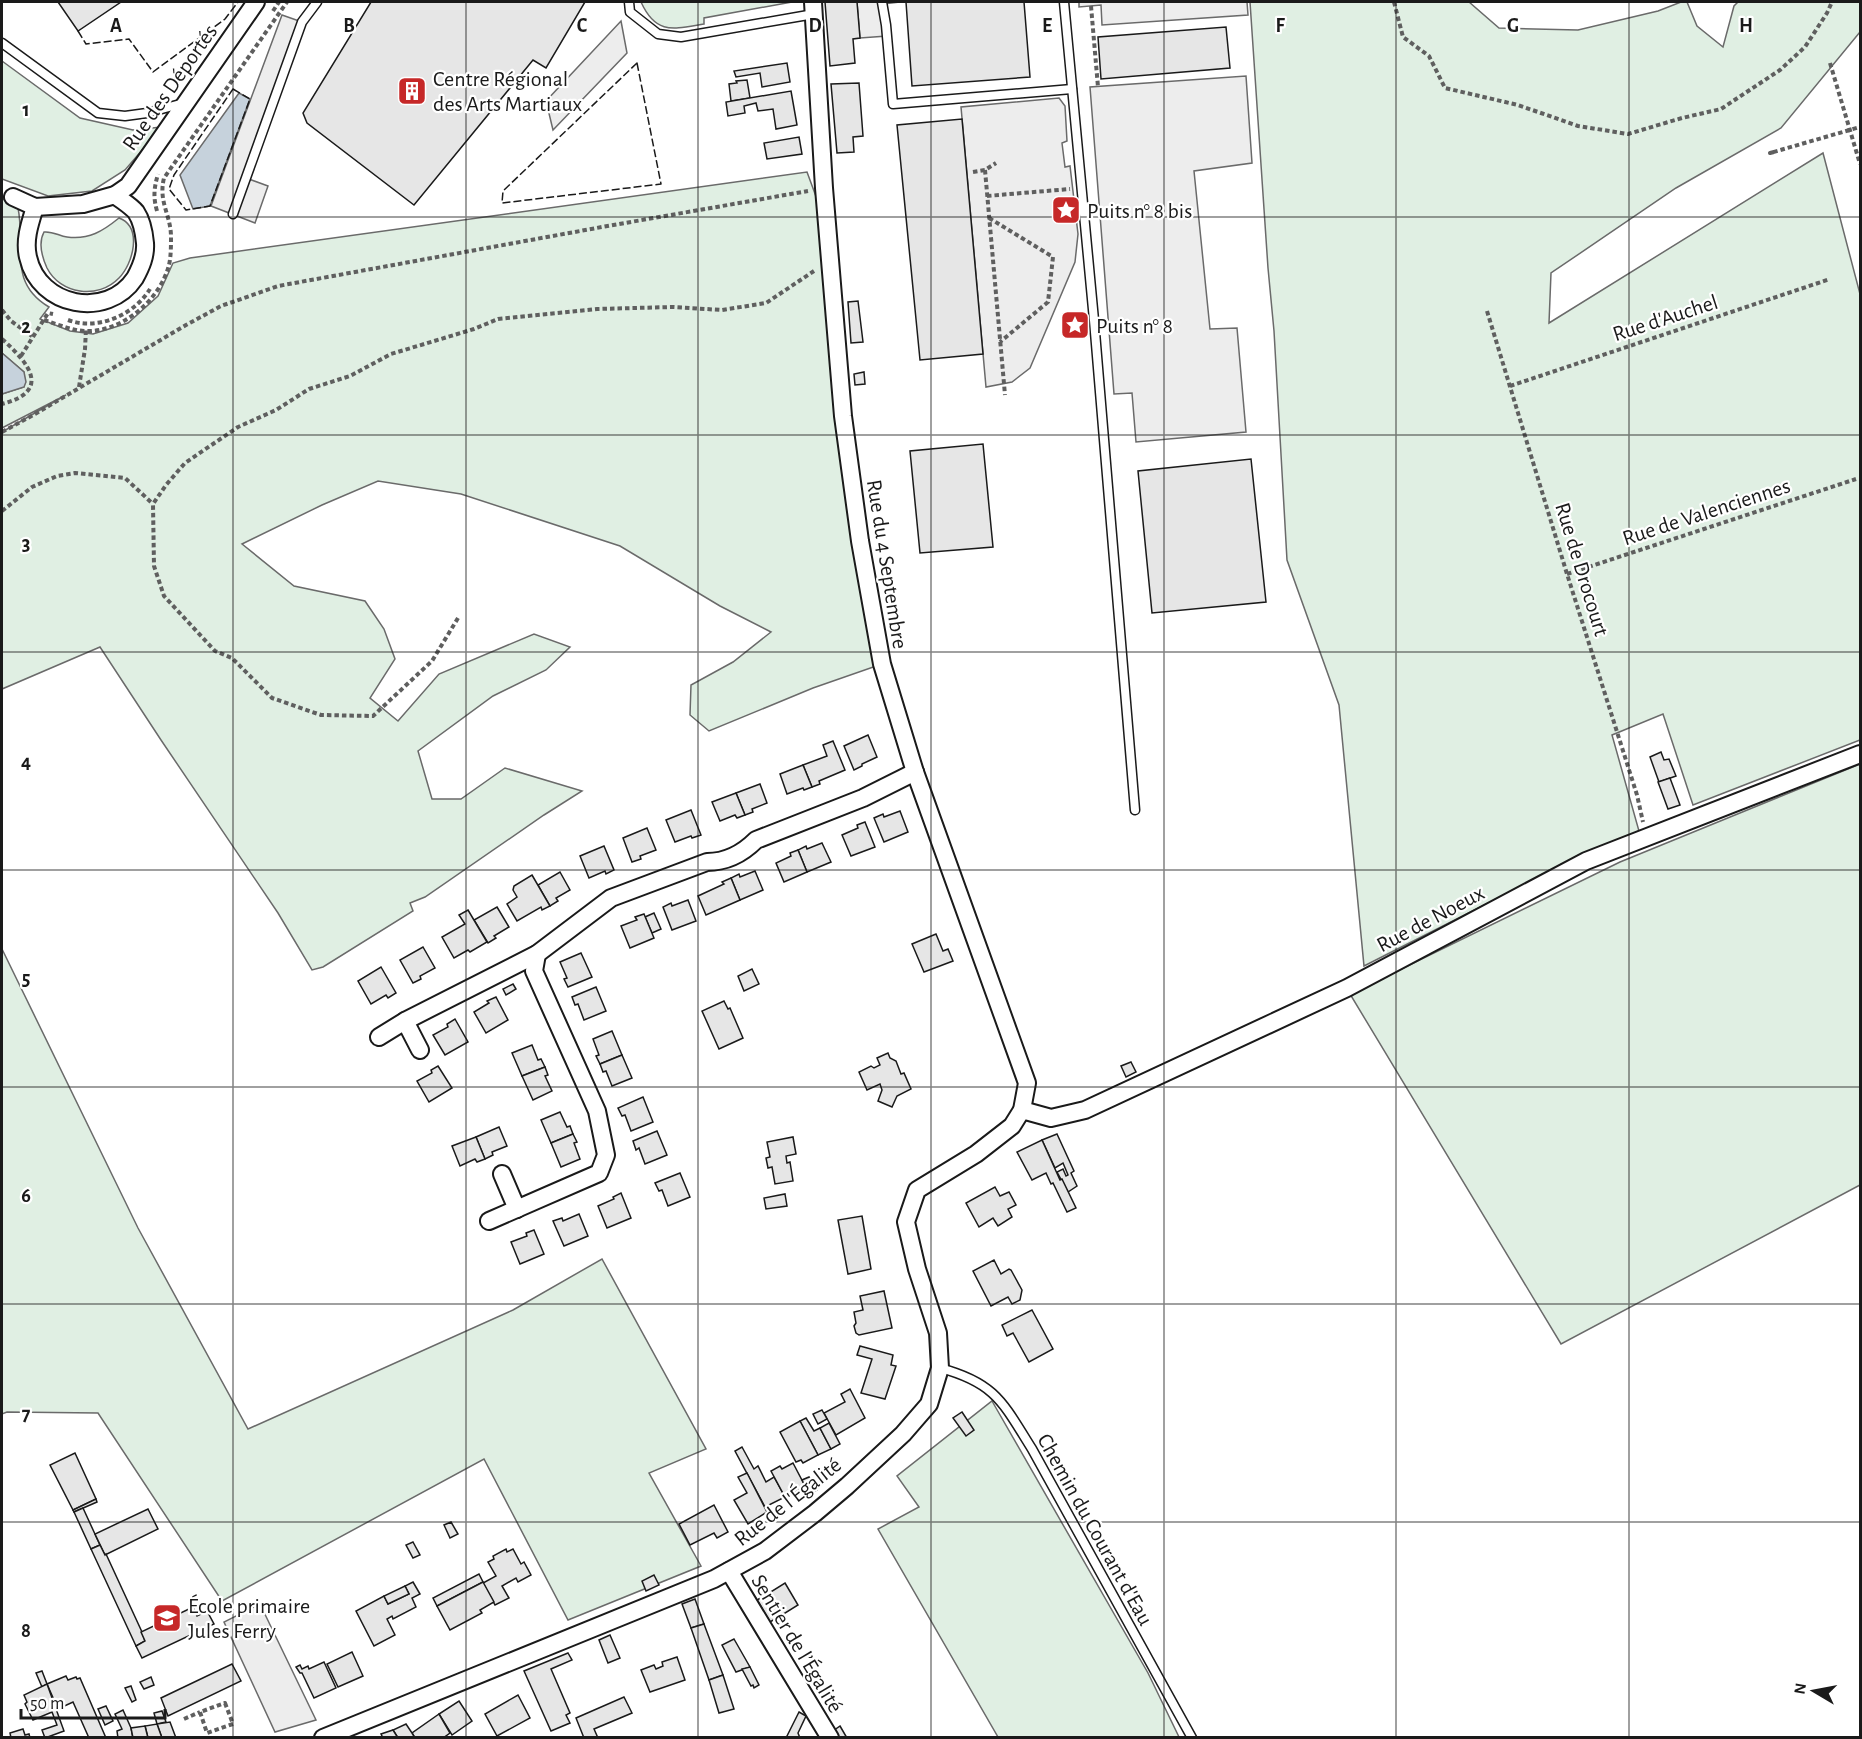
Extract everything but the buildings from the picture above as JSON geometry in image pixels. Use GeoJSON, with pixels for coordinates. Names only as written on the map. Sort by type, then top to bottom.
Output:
{"type":"FeatureCollection","features":[{"type":"Feature","properties":{"kind":"street","name":"Rue des Déportés"},"geometry":{"type":"LineString","coordinates":[[13,197],[35,207],[83,204],[115,195],[128,186],[256,2]]}},
{"type":"Feature","properties":{"kind":"street","name":"Rue du 4 Septembre"},"geometry":{"type":"LineString","coordinates":[[814,8],[824,188],[843,416],[860,541],[882,664],[915,772],[1027,1083],[1023,1110]]}},
{"type":"Feature","properties":{"kind":"street"},"geometry":{"type":"LineString","coordinates":[[35,207],[27,236],[28,256],[34,274],[46,289],[62,299],[80,304],[98,303],[116,296],[130,284],[141,268],[145,250],[144,230],[135,211],[115,195]]}},
{"type":"Feature","properties":{"kind":"street","name":"Rue de Noeux"},"geometry":{"type":"LineString","coordinates":[[1023,1110],[1051,1118],[1084,1110],[1347,988],[1586,861],[1860,754]]}},
{"type":"Feature","properties":{"kind":"street"},"geometry":{"type":"LineString","coordinates":[[379,1037],[405,1021],[537,954],[611,898],[707,862],[720,862],[744,852],[756,840],[863,798],[915,772]]}},
{"type":"Feature","properties":{"kind":"street"},"geometry":{"type":"LineString","coordinates":[[489,1221],[599,1173],[606,1155],[597,1111],[534,971],[537,954]]}},
{"type":"Feature","properties":{"kind":"street"},"geometry":{"type":"LineString","coordinates":[[405,1021],[420,1050]]}},
{"type":"Feature","properties":{"kind":"street","name":"Rue de l'Égalité"},"geometry":{"type":"LineString","coordinates":[[323,1737],[714,1579],[765,1551],[847,1486],[903,1434],[929,1404],[940,1368],[938,1333],[917,1269],[906,1222],[917,1190],[976,1154],[1012,1126],[1023,1110]]}},
{"type":"Feature","properties":{"kind":"street"},"geometry":{"type":"LineString","coordinates":[[502,1174],[517,1209]]}},
{"type":"Feature","properties":{"kind":"street","name":"Sentier de l’Égalité"},"geometry":{"type":"LineString","coordinates":[[729,1571],[830,1737]]}},
{"type":"Feature","properties":{"kind":"lane"},"geometry":{"type":"LineString","coordinates":[[233,214],[302,22],[317,2]]}},
{"type":"Feature","properties":{"kind":"lane"},"geometry":{"type":"LineString","coordinates":[[629,2],[630,12],[658,34],[681,37],[814,8]]}},
{"type":"Feature","properties":{"kind":"lane"},"geometry":{"type":"LineString","coordinates":[[882,2],[893,104],[1072,88]]}},
{"type":"Feature","properties":{"kind":"lane"},"geometry":{"type":"LineString","coordinates":[[1064,2],[1095,331],[1135,810]]}},
{"type":"Feature","properties":{"kind":"lane"},"geometry":{"type":"LineString","coordinates":[[2,44],[98,113],[124,116],[147,113],[184,103]]}},
{"type":"Feature","properties":{"kind":"lane","name":"Chemin du Courant d'Eau"},"geometry":{"type":"LineString","coordinates":[[940,1368],[964,1374],[987,1387],[1006,1406],[1192,1737]]}},
{"type":"Feature","properties":{"kind":"path"},"geometry":{"type":"LineString","coordinates":[[270,14],[279,2]]}},
{"type":"Feature","properties":{"kind":"path"},"geometry":{"type":"LineString","coordinates":[[44,320],[86,331],[111,326],[130,319],[156,296],[169,264],[171,234],[161,190],[164,178],[287,2]]}},
{"type":"Feature","properties":{"kind":"path"},"geometry":{"type":"LineString","coordinates":[[1394,2],[1403,37],[1430,56],[1445,88],[1518,105],[1578,126],[1628,134],[1721,109],[1780,70],[1805,47],[1832,2]]}},
{"type":"Feature","properties":{"kind":"path"},"geometry":{"type":"LineString","coordinates":[[1092,6],[1098,87]]}},
{"type":"Feature","properties":{"kind":"path"},"geometry":{"type":"LineString","coordinates":[[1830,63],[1860,164]]}},
{"type":"Feature","properties":{"kind":"path"},"geometry":{"type":"LineString","coordinates":[[1774,152],[1770,153],[1860,127]]}},
{"type":"Feature","properties":{"kind":"path"},"geometry":{"type":"LineString","coordinates":[[973,172],[985,170],[996,163]]}},
{"type":"Feature","properties":{"kind":"path"},"geometry":{"type":"LineString","coordinates":[[985,170],[1005,395]]}},
{"type":"Feature","properties":{"kind":"path"},"geometry":{"type":"LineString","coordinates":[[159,173],[154,187],[154,200],[159,218]]}},
{"type":"Feature","properties":{"kind":"path"},"geometry":{"type":"LineString","coordinates":[[2,432],[186,324],[221,306],[278,286],[824,188]]}},
{"type":"Feature","properties":{"kind":"path"},"geometry":{"type":"LineString","coordinates":[[987,196],[1073,189]]}},
{"type":"Feature","properties":{"kind":"path"},"geometry":{"type":"LineString","coordinates":[[989,218],[1053,256],[1048,302],[1000,342]]}},
{"type":"Feature","properties":{"kind":"path"},"geometry":{"type":"LineString","coordinates":[[458,618],[432,661],[373,716],[321,715],[272,698],[232,657],[215,651],[164,596],[154,566],[153,504],[185,464],[238,427],[276,410],[309,389],[350,376],[392,354],[474,329],[498,319],[608,309],[673,307],[722,310],[766,303],[830,260]]}},
{"type":"Feature","properties":{"kind":"path","name":"Rue d'Auchel"},"geometry":{"type":"LineString","coordinates":[[1510,386],[1830,279]]}},
{"type":"Feature","properties":{"kind":"path"},"geometry":{"type":"LineString","coordinates":[[21,357],[48,313],[77,323],[95,324],[124,314],[136,305],[151,288]]}},
{"type":"Feature","properties":{"kind":"path"},"geometry":{"type":"LineString","coordinates":[[79,388],[86,349],[88,303]]}},
{"type":"Feature","properties":{"kind":"path"},"geometry":{"type":"LineString","coordinates":[[2,310],[11,321],[32,336]]}},
{"type":"Feature","properties":{"kind":"path","name":"Rue de Drocourt"},"geometry":{"type":"LineString","coordinates":[[1487,311],[1637,795],[1647,838]]}},
{"type":"Feature","properties":{"kind":"path"},"geometry":{"type":"LineString","coordinates":[[2,339],[21,357],[28,368],[31,384],[24,396],[2,404]]}},
{"type":"Feature","properties":{"kind":"path"},"geometry":{"type":"LineString","coordinates":[[2,511],[32,487],[57,476],[75,473],[124,478],[153,504]]}},
{"type":"Feature","properties":{"kind":"path","name":"Rue de Valenciennes"},"geometry":{"type":"LineString","coordinates":[[1567,574],[1856,479]]}},
{"type":"Feature","properties":{"kind":"path"},"geometry":{"type":"LineString","coordinates":[[184,1719],[200,1712],[225,1702],[233,1724],[207,1733],[200,1712]]}},
{"type":"Feature","properties":{"kind":"path"},"geometry":{"type":"LineString","coordinates":[[215,1730],[217,1737]]}},
{"type":"Feature","properties":{"kind":"green space"},"geometry":{"type":"Polygon","coordinates":[[[641,2],[792,2],[704,18],[704,24],[674,28],[659,25],[647,13],[641,2]]]}},
{"type":"Feature","properties":{"kind":"green space"},"geometry":{"type":"Polygon","coordinates":[[[1250,2],[1469,2],[1499,28],[1578,30],[1687,2],[1697,26],[1723,47],[1734,6],[1738,2],[1860,2],[1860,32],[1781,128],[1676,188],[1551,273],[1549,323],[1823,153],[1860,294],[1860,740],[1693,805],[1663,714],[1612,735],[1639,831],[1563,865],[1364,966],[1339,705],[1287,560],[1274,331],[1250,2]]]}},
{"type":"Feature","properties":{"kind":"green space"},"geometry":{"type":"Polygon","coordinates":[[[2,61],[80,118],[133,130],[162,127],[125,170],[92,191],[48,196],[2,179],[2,61]]]}},
{"type":"Feature","properties":{"kind":"green space"},"geometry":{"type":"Polygon","coordinates":[[[807,172],[821,210],[882,664],[813,688],[709,731],[690,715],[691,685],[733,662],[771,632],[720,606],[620,546],[461,494],[378,481],[242,544],[294,586],[365,601],[384,629],[395,659],[370,698],[398,721],[439,674],[534,634],[570,647],[546,670],[493,696],[418,751],[432,799],[461,799],[505,768],[582,791],[425,897],[410,903],[413,911],[323,967],[312,970],[278,913],[100,647],[2,689],[2,432],[66,395],[2,428],[2,394],[24,387],[24,372],[2,353],[2,198],[18,208],[23,275],[36,297],[49,307],[40,319],[70,331],[93,334],[128,323],[158,296],[173,263],[190,258],[807,172]]]}},
{"type":"Feature","properties":{"kind":"green space"},"geometry":{"type":"Polygon","coordinates":[[[119,218],[131,229],[133,246],[128,264],[119,278],[101,289],[80,291],[61,284],[53,277],[42,255],[41,241],[44,232],[75,238],[89,236],[101,231],[119,218]]]}},
{"type":"Feature","properties":{"kind":"green space"},"geometry":{"type":"Polygon","coordinates":[[[1860,764],[1860,1185],[1561,1344],[1350,994],[1620,862],[1860,764]]]}},
{"type":"Feature","properties":{"kind":"green space"},"geometry":{"type":"Polygon","coordinates":[[[2,949],[138,1228],[248,1429],[513,1310],[602,1259],[706,1449],[649,1473],[701,1566],[568,1620],[484,1459],[222,1601],[98,1413],[7,1412],[2,1414],[2,949]]]}},
{"type":"Feature","properties":{"kind":"green space"},"geometry":{"type":"Polygon","coordinates":[[[992,1401],[1148,1673],[1179,1737],[998,1737],[878,1529],[919,1507],[897,1476],[992,1401]]]}},
{"type":"Feature","properties":{"kind":"shaded area"},"geometry":{"type":"Polygon","coordinates":[[[857,2],[900,2],[883,4],[887,36],[860,38],[857,2]]]}},
{"type":"Feature","properties":{"kind":"shaded area"},"geometry":{"type":"Polygon","coordinates":[[[1079,2],[1247,2],[1248,15],[1102,25],[1101,5],[1079,7],[1079,2]]]}},
{"type":"Feature","properties":{"kind":"shaded area"},"geometry":{"type":"Polygon","coordinates":[[[282,15],[302,22],[246,178],[268,186],[255,223],[211,206],[282,15]]]}},
{"type":"Feature","properties":{"kind":"shaded area"},"geometry":{"type":"Polygon","coordinates":[[[621,21],[627,53],[553,130],[546,101],[621,21]]]}},
{"type":"Feature","properties":{"kind":"shaded area"},"geometry":{"type":"Polygon","coordinates":[[[1246,76],[1252,163],[1194,171],[1210,329],[1237,328],[1246,432],[1136,442],[1132,393],[1114,394],[1090,87],[1246,76]]]}},
{"type":"Feature","properties":{"kind":"shaded area"},"geometry":{"type":"Polygon","coordinates":[[[239,93],[250,99],[210,206],[193,209],[180,175],[239,93]]]}},
{"type":"Feature","properties":{"kind":"shaded area"},"geometry":{"type":"Polygon","coordinates":[[[1059,98],[1065,106],[1067,141],[1062,143],[1065,167],[1070,166],[1078,234],[1075,262],[1030,368],[1012,382],[986,387],[961,107],[1059,98]]]}},
{"type":"Feature","properties":{"kind":"shaded area"},"geometry":{"type":"Polygon","coordinates":[[[2,353],[24,372],[26,382],[24,387],[2,394],[2,353]]]}},
{"type":"Feature","properties":{"kind":"shaded area"},"geometry":{"type":"Polygon","coordinates":[[[260,1604],[316,1720],[275,1732],[224,1622],[260,1604]]]}},
{"type":"Feature","properties":{"kind":"fence"},"geometry":{"type":"LineString","coordinates":[[78,31],[86,44],[129,39],[153,72],[225,19],[238,2]]}},
{"type":"Feature","properties":{"kind":"fence"},"geometry":{"type":"LineString","coordinates":[[637,63],[661,184],[502,203],[503,191],[637,63]]}},
{"type":"Feature","properties":{"kind":"fence"},"geometry":{"type":"LineString","coordinates":[[233,89],[250,99],[210,206],[186,210],[169,189],[174,175],[233,89]]}},
{"type":"Feature","properties":{"kind":"place","name":"Centre Régional des Arts Martiaux"},"geometry":{"type":"Point","coordinates":[412,91]}},
{"type":"Feature","properties":{"kind":"place","name":"Puits n° 8 bis"},"geometry":{"type":"Point","coordinates":[1066,210]}},
{"type":"Feature","properties":{"kind":"place","name":"Puits n° 8"},"geometry":{"type":"Point","coordinates":[1075,325]}},
{"type":"Feature","properties":{"kind":"place","name":"École primaire Jules Ferry"},"geometry":{"type":"Point","coordinates":[167,1618]}}]}
